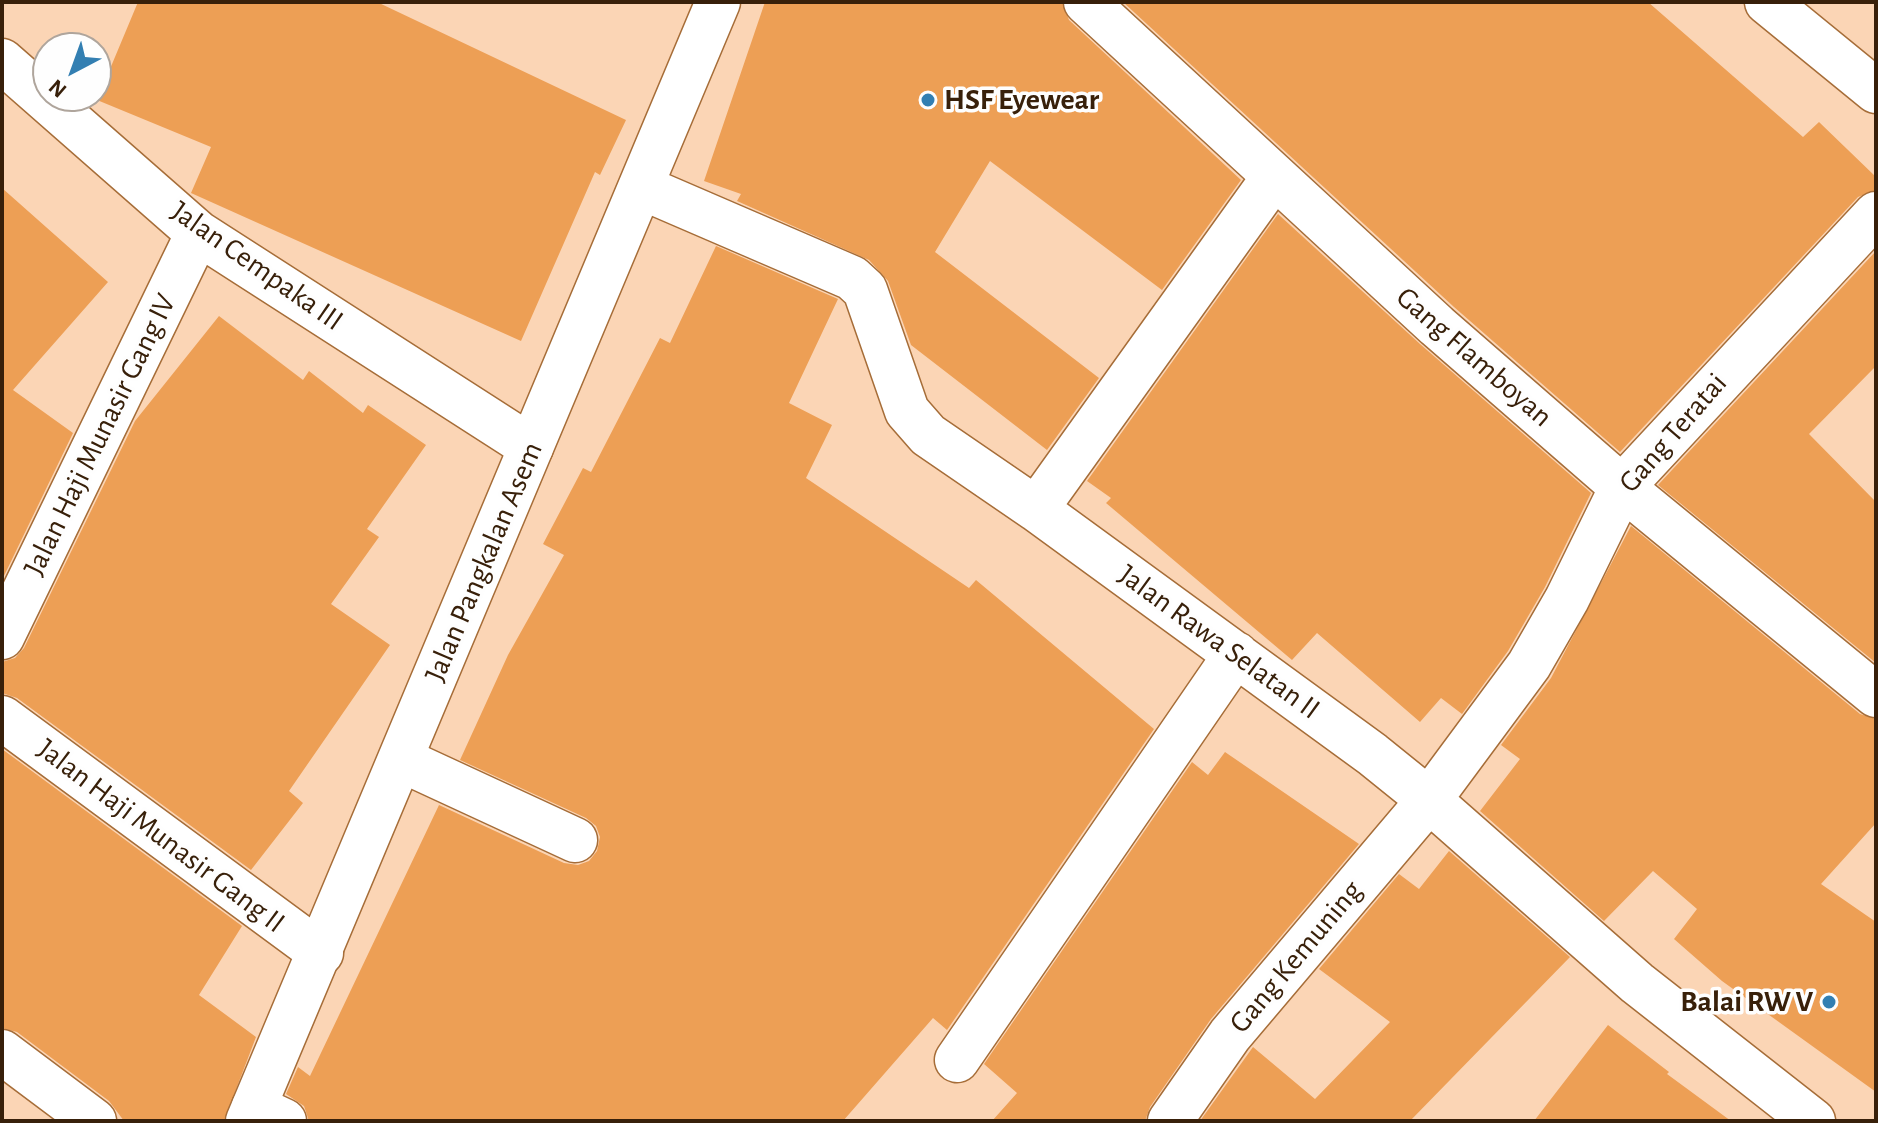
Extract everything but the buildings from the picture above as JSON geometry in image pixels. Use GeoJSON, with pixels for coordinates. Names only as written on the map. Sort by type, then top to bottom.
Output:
{"type":"FeatureCollection","features":[{"type":"Feature","properties":{"kind":"street","name":"Jalan Pangkalan Asem"},"geometry":{"type":"LineString","coordinates":[[262,1116],[321,953],[718,2]]}},
{"type":"Feature","properties":{"kind":"street","name":"Gang Flamboyan"},"geometry":{"type":"LineString","coordinates":[[1086,2],[1437,326],[1622,487],[1876,695]]}},
{"type":"Feature","properties":{"kind":"street"},"geometry":{"type":"LineString","coordinates":[[1767,2],[1870,72]]}},
{"type":"Feature","properties":{"kind":"street","name":"Jalan Cempaka III"},"geometry":{"type":"LineString","coordinates":[[2,61],[198,233],[531,447]]}},
{"type":"Feature","properties":{"kind":"street"},"geometry":{"type":"LineString","coordinates":[[1036,509],[1274,177]]}},
{"type":"Feature","properties":{"kind":"street","name":"Jalan Rawa Selatan II"},"geometry":{"type":"LineString","coordinates":[[641,187],[852,278],[865,290],[907,411],[917,423],[1236,654],[1429,800],[1637,983],[1813,1121]]}},
{"type":"Feature","properties":{"kind":"street","name":"Gang Teratai"},"geometry":{"type":"LineString","coordinates":[[1429,800],[1537,652],[1622,487],[1876,214]]}},
{"type":"Feature","properties":{"kind":"street","name":"Jalan Haji Munasir Gang IV"},"geometry":{"type":"LineString","coordinates":[[2,637],[198,233]]}},
{"type":"Feature","properties":{"kind":"street"},"geometry":{"type":"LineString","coordinates":[[957,1060],[1236,654]]}},
{"type":"Feature","properties":{"kind":"street","name":"Jalan Haji Munasir Gang II"},"geometry":{"type":"LineString","coordinates":[[2,718],[321,953]]}},
{"type":"Feature","properties":{"kind":"street"},"geometry":{"type":"LineString","coordinates":[[402,760],[575,840]]}},
{"type":"Feature","properties":{"kind":"street","name":"Gang Kemuning"},"geometry":{"type":"LineString","coordinates":[[1171,1121],[1230,1035],[1429,800]]}},
{"type":"Feature","properties":{"kind":"street"},"geometry":{"type":"LineString","coordinates":[[2,1052],[94,1121]]}},
{"type":"Feature","properties":{"kind":"place","name":"HSF Eyewear"},"geometry":{"type":"Point","coordinates":[928,100]}},
{"type":"Feature","properties":{"kind":"place","name":"Balai RW V"},"geometry":{"type":"Point","coordinates":[1829,1002]}}]}
